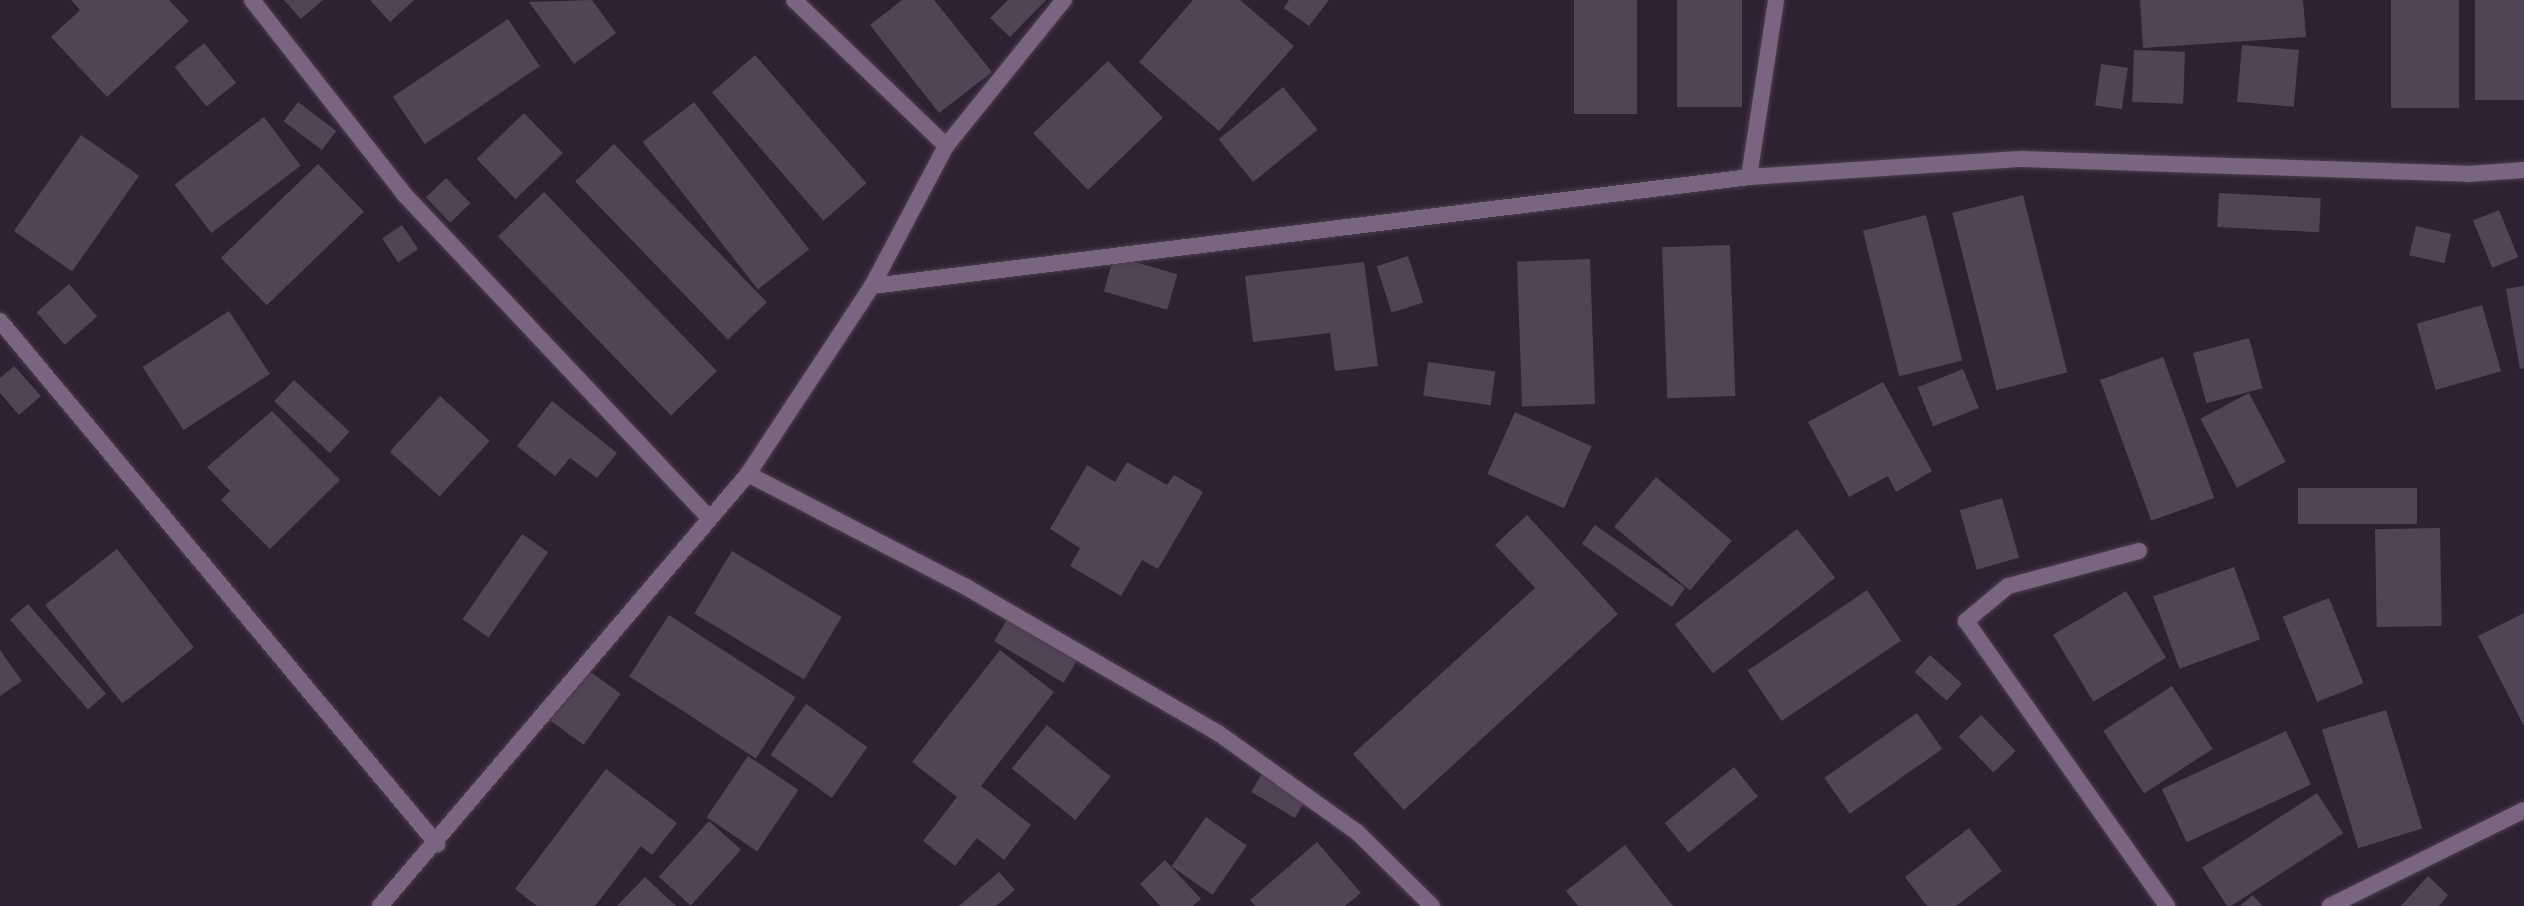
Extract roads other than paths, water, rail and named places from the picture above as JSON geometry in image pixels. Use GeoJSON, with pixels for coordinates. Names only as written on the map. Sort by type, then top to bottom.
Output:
{"type":"FeatureCollection","features":[{"type":"Feature","properties":{"kind":"street"},"geometry":{"type":"LineString","coordinates":[[252,0],[404,194],[709,518]]}},
{"type":"Feature","properties":{"kind":"street"},"geometry":{"type":"LineString","coordinates":[[794,0],[946,146]]}},
{"type":"Feature","properties":{"kind":"street"},"geometry":{"type":"LineString","coordinates":[[380,906],[437,844],[748,474],[872,286],[946,146],[1064,0]]}},
{"type":"Feature","properties":{"kind":"street"},"geometry":{"type":"LineString","coordinates":[[1749,177],[1776,0]]}},
{"type":"Feature","properties":{"kind":"street"},"geometry":{"type":"LineString","coordinates":[[872,286],[1749,177],[2022,159],[2468,174],[2524,170]]}},
{"type":"Feature","properties":{"kind":"street"},"geometry":{"type":"LineString","coordinates":[[0,321],[437,844]]}},
{"type":"Feature","properties":{"kind":"street"},"geometry":{"type":"LineString","coordinates":[[748,474],[966,587],[1218,733],[1357,832],[1432,906]]}},
{"type":"Feature","properties":{"kind":"street"},"geometry":{"type":"LineString","coordinates":[[2139,551],[2008,586],[1966,621],[2167,906]]}},
{"type":"Feature","properties":{"kind":"street"},"geometry":{"type":"LineString","coordinates":[[2330,906],[2524,810]]}}]}
